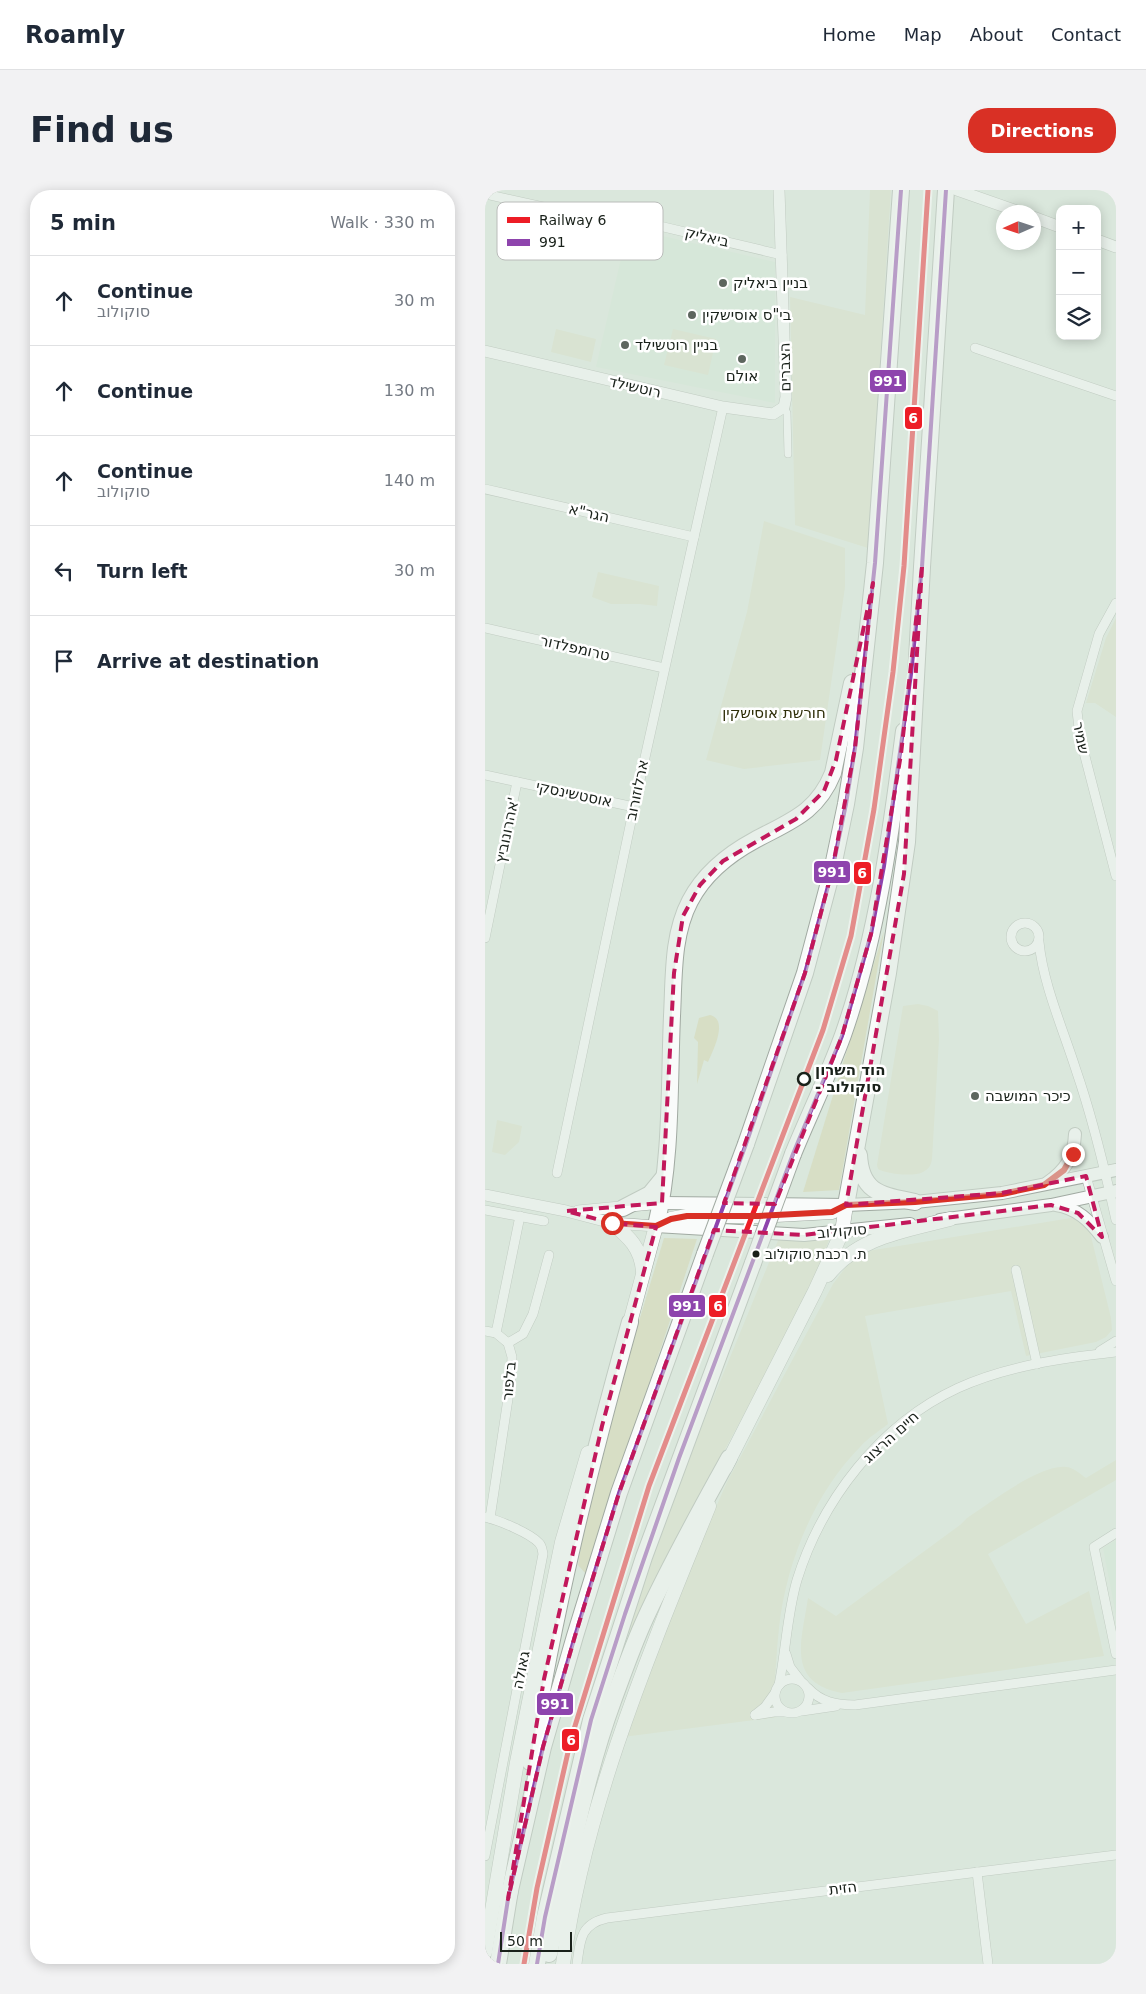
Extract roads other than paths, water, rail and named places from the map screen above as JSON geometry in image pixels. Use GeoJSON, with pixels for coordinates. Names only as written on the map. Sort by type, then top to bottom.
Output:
{"type":"FeatureCollection","features":[{"type":"Feature","properties":{"kind":"highway"},"geometry":{"type":"LineString","coordinates":[[508,1899],[543,1747],[619,1493],[746,1144],[805,973],[832,871],[855,748],[873,583],[901,190]]}},
{"type":"Feature","properties":{"kind":"highway"},"geometry":{"type":"LineString","coordinates":[[537,1964],[545,1917],[591,1720],[644,1557],[793,1154],[842,1036],[871,934],[901,754],[911,674],[922,567],[953,193]]}},
{"type":"Feature","properties":{"kind":"highway"},"geometry":{"type":"LineString","coordinates":[[846,1205],[904,874],[911,790],[922,567]]}},
{"type":"Feature","properties":{"kind":"highway"},"geometry":{"type":"LineString","coordinates":[[656,1226],[665,1175],[674,973],[683,916],[700,885],[723,861],[756,839],[796,820],[809,810],[825,791],[836,760],[873,583]]}},
{"type":"Feature","properties":{"kind":"highway"},"geometry":{"type":"LineString","coordinates":[[857,1138],[861,1174],[870,1188],[881,1194],[915,1202]]}},
{"type":"Feature","properties":{"kind":"highway"},"geometry":{"type":"LineString","coordinates":[[623,1208],[651,1194],[665,1175]]}},
{"type":"Feature","properties":{"kind":"highway"},"geometry":{"type":"LineString","coordinates":[[498,1964],[544,1679],[587,1483],[630,1322]]}},
{"type":"Feature","properties":{"kind":"highway"},"geometry":{"type":"LineString","coordinates":[[547,1964],[584,1800],[613,1701],[644,1621],[729,1458]]}},
{"type":"Feature","properties":{"kind":"main road"},"geometry":{"type":"LineString","coordinates":[[1044,1185],[1064,1170],[1071,1159],[1075,1147],[1075,1134]]}},
{"type":"Feature","properties":{"kind":"main road","name":"סוקולוב"},"geometry":{"type":"LineString","coordinates":[[661,1203],[846,1205],[915,1202],[1002,1194],[1111,1171]]}},
{"type":"Feature","properties":{"kind":"main road","name":"סוקולוב"},"geometry":{"type":"LineString","coordinates":[[656,1226],[804,1234],[842,1232],[950,1219],[1051,1204],[1113,1192]]}},
{"type":"Feature","properties":{"kind":"main road"},"geometry":{"type":"LineString","coordinates":[[1051,1204],[1078,1213],[1087,1219],[1102,1237]]}},
{"type":"Feature","properties":{"kind":"main road"},"geometry":{"type":"LineString","coordinates":[[485,1952],[517,1762],[562,1542],[579,1480],[630,1322],[656,1226],[671,1219],[687,1216],[758,1216],[832,1212],[846,1205]]}},
{"type":"Feature","properties":{"kind":"main road"},"geometry":{"type":"LineString","coordinates":[[563,1964],[584,1853],[627,1719],[663,1622],[729,1458],[815,1291],[842,1232],[846,1205]]}},
{"type":"Feature","properties":{"kind":"main road"},"geometry":{"type":"LineString","coordinates":[[815,1291],[836,1265],[854,1249],[890,1235],[950,1219]]}},
{"type":"Feature","properties":{"kind":"main road"},"geometry":{"type":"LineString","coordinates":[[612,1223],[630,1238],[637,1248],[642,1263],[643,1276]]}},
{"type":"Feature","properties":{"kind":"street","name":"הצברים"},"geometry":{"type":"LineString","coordinates":[[779,190],[787,389],[784,408],[787,413],[788,454]]}},
{"type":"Feature","properties":{"kind":"street"},"geometry":{"type":"LineString","coordinates":[[953,193],[996,205]]}},
{"type":"Feature","properties":{"kind":"street","name":"ביאליק"},"geometry":{"type":"LineString","coordinates":[[485,194],[521,202]]}},
{"type":"Feature","properties":{"kind":"street"},"geometry":{"type":"LineString","coordinates":[[1041,220],[1056,226]]}},
{"type":"Feature","properties":{"kind":"street","name":"ביאליק"},"geometry":{"type":"LineString","coordinates":[[663,227],[782,255]]}},
{"type":"Feature","properties":{"kind":"street"},"geometry":{"type":"LineString","coordinates":[[1101,241],[1116,247]]}},
{"type":"Feature","properties":{"kind":"street"},"geometry":{"type":"LineString","coordinates":[[975,348],[1116,396]]}},
{"type":"Feature","properties":{"kind":"street","name":"רוטשילד"},"geometry":{"type":"LineString","coordinates":[[485,351],[723,408],[773,414],[784,408]]}},
{"type":"Feature","properties":{"kind":"street","name":"ארלוזורוב"},"geometry":{"type":"LineString","coordinates":[[557,1174],[664,668],[723,408]]}},
{"type":"Feature","properties":{"kind":"street","name":"הגר\"א"},"geometry":{"type":"LineString","coordinates":[[485,490],[694,537]]}},
{"type":"Feature","properties":{"kind":"street","name":"שמיר"},"geometry":{"type":"LineString","coordinates":[[1116,603],[1099,634],[1077,711],[1080,738],[1116,876]]}},
{"type":"Feature","properties":{"kind":"street","name":"טרומפלדור"},"geometry":{"type":"LineString","coordinates":[[485,628],[664,668]]}},
{"type":"Feature","properties":{"kind":"street","name":"אוסטשינסקי"},"geometry":{"type":"LineString","coordinates":[[485,775],[634,807]]}},
{"type":"Feature","properties":{"kind":"street","name":"אהרונוביץ'"},"geometry":{"type":"LineString","coordinates":[[485,938],[517,782]]}},
{"type":"Feature","properties":{"kind":"street"},"geometry":{"type":"LineString","coordinates":[[1039,942],[1043,970],[1111,1171],[1116,1220]]}},
{"type":"Feature","properties":{"kind":"street"},"geometry":{"type":"LineString","coordinates":[[1086,1176],[1116,1281]]}},
{"type":"Feature","properties":{"kind":"street","name":"סוקולוב"},"geometry":{"type":"LineString","coordinates":[[485,1195],[566,1211],[612,1223],[656,1226]]}},
{"type":"Feature","properties":{"kind":"street","name":"סוקולוב"},"geometry":{"type":"LineString","coordinates":[[566,1211],[623,1208],[661,1203]]}},
{"type":"Feature","properties":{"kind":"street"},"geometry":{"type":"LineString","coordinates":[[485,1210],[544,1221]]}},
{"type":"Feature","properties":{"kind":"street"},"geometry":{"type":"LineString","coordinates":[[496,1333],[520,1216]]}},
{"type":"Feature","properties":{"kind":"street","name":"בלפור"},"geometry":{"type":"LineString","coordinates":[[488,1518],[511,1379],[512,1357],[508,1343],[523,1334],[533,1314],[549,1255]]}},
{"type":"Feature","properties":{"kind":"street"},"geometry":{"type":"LineString","coordinates":[[1016,1270],[1037,1364]]}},
{"type":"Feature","properties":{"kind":"street"},"geometry":{"type":"LineString","coordinates":[[485,1330],[496,1333],[508,1343]]}},
{"type":"Feature","properties":{"kind":"street"},"geometry":{"type":"LineString","coordinates":[[1095,1354],[1116,1341]]}},
{"type":"Feature","properties":{"kind":"street","name":"חיים הרצוג"},"geometry":{"type":"LineString","coordinates":[[777,1689],[795,1590],[805,1559],[825,1515],[854,1472],[873,1450],[914,1414],[938,1399],[973,1382],[1037,1364],[1116,1352]]}},
{"type":"Feature","properties":{"kind":"street","name":"גאולה"},"geometry":{"type":"LineString","coordinates":[[485,1856],[543,1554],[542,1548],[537,1542],[488,1518]]}},
{"type":"Feature","properties":{"kind":"street"},"geometry":{"type":"LineString","coordinates":[[1116,1533],[1094,1547],[1116,1654]]}},
{"type":"Feature","properties":{"kind":"street"},"geometry":{"type":"LineString","coordinates":[[785,1652],[790,1667],[808,1688],[825,1700],[844,1705]]}},
{"type":"Feature","properties":{"kind":"street"},"geometry":{"type":"LineString","coordinates":[[800,1680],[789,1679],[777,1689],[765,1707],[755,1715],[773,1712],[787,1713],[1116,1670]]}},
{"type":"Feature","properties":{"kind":"street"},"geometry":{"type":"LineString","coordinates":[[800,1711],[807,1705],[809,1700],[808,1688]]}},
{"type":"Feature","properties":{"kind":"street"},"geometry":{"type":"LineString","coordinates":[[777,1689],[775,1701],[787,1713]]}},
{"type":"Feature","properties":{"kind":"street","name":"הזית"},"geometry":{"type":"LineString","coordinates":[[577,1964],[581,1940],[588,1926],[595,1921],[607,1918],[1116,1856]]}},
{"type":"Feature","properties":{"kind":"street"},"geometry":{"type":"LineString","coordinates":[[977,1872],[988,1964]]}},
{"type":"Feature","properties":{"kind":"rail line","name":"6"},"geometry":{"type":"LineString","coordinates":[[524,1964],[537,1888],[571,1739],[649,1486],[823,1030],[851,936],[874,809],[893,672],[904,566],[928,190]]}},
{"type":"Feature","properties":{"kind":"place","name":"בניין ביאליק"},"geometry":{"type":"Point","coordinates":[723,283]}},
{"type":"Feature","properties":{"kind":"place","name":"בי\"ס אוסישקין"},"geometry":{"type":"Point","coordinates":[692,315]}},
{"type":"Feature","properties":{"kind":"place","name":"בניין רוטשילד"},"geometry":{"type":"Point","coordinates":[625,345]}},
{"type":"Feature","properties":{"kind":"place","name":"אולם"},"geometry":{"type":"Point","coordinates":[742,359]}},
{"type":"Feature","properties":{"kind":"place","name":"הוד השרון - סוקולוב"},"geometry":{"type":"Point","coordinates":[804,1079]}},
{"type":"Feature","properties":{"kind":"place","name":"כיכר המושבה"},"geometry":{"type":"Point","coordinates":[975,1096]}},
{"type":"Feature","properties":{"kind":"place","name":"ת. רכבת סוקולוב"},"geometry":{"type":"Point","coordinates":[756,1254]}},
{"type":"Feature","properties":{"kind":"park label","name":"חורשת אוסישקין"},"geometry":{"type":"Point","coordinates":[774,713]}}]}
